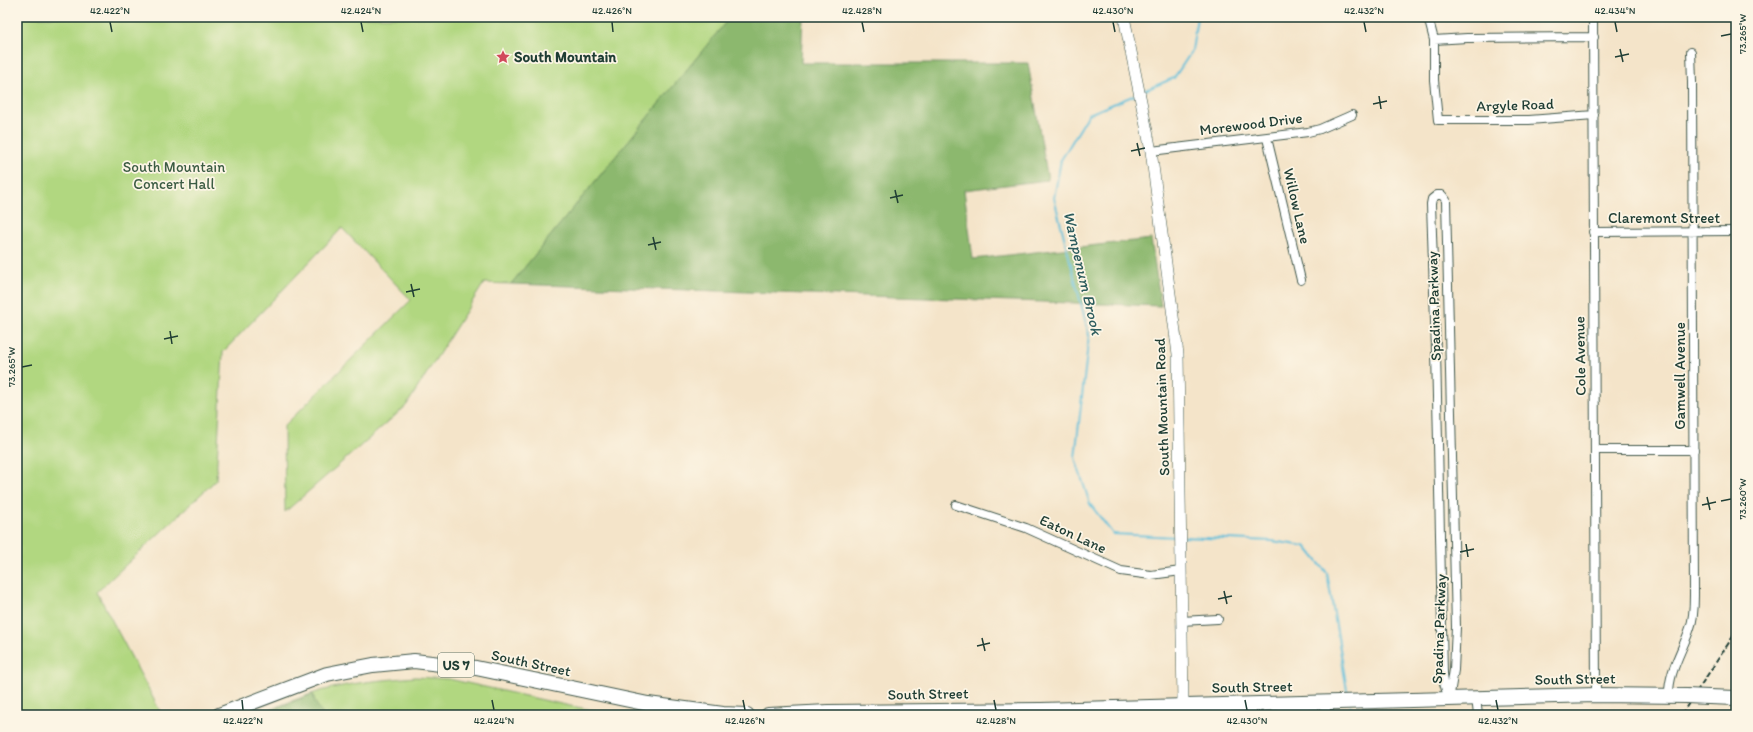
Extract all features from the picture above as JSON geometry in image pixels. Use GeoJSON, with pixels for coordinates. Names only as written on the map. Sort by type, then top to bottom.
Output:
{"type":"FeatureCollection","features":[{"type":"Feature","properties":{"kind":"highway","name":"South Street"},"geometry":{"type":"LineString","coordinates":[[219,715],[327,674],[373,665],[414,661],[476,668],[648,704],[723,714],[747,715]]}},
{"type":"Feature","properties":{"kind":"highway","name":"South Street"},"geometry":{"type":"LineString","coordinates":[[768,715],[844,712],[1041,710],[1183,705],[1326,709],[1349,702],[1476,698],[1686,696],[1736,698]]}},
{"type":"Feature","properties":{"kind":"street","name":"South Mountain Road"},"geometry":{"type":"LineString","coordinates":[[1124,17],[1151,151],[1178,354],[1183,705]]}},
{"type":"Feature","properties":{"kind":"street"},"geometry":{"type":"LineString","coordinates":[[1428,17],[1434,40],[1467,38],[1594,38]]}},
{"type":"Feature","properties":{"kind":"street","name":"Cole Avenue"},"geometry":{"type":"LineString","coordinates":[[1593,17],[1595,172],[1593,232],[1596,450],[1596,696]]}},
{"type":"Feature","properties":{"kind":"street","name":"Argyle Road"},"geometry":{"type":"LineString","coordinates":[[1434,40],[1434,80],[1438,120],[1529,120],[1594,115]]}},
{"type":"Feature","properties":{"kind":"street","name":"Gamwell Avenue"},"geometry":{"type":"LineString","coordinates":[[1669,696],[1669,687],[1672,674],[1691,626],[1694,609],[1692,82],[1690,52]]}},
{"type":"Feature","properties":{"kind":"street","name":"Morewood Drive"},"geometry":{"type":"LineString","coordinates":[[1151,151],[1267,138],[1320,129],[1352,115]]}},
{"type":"Feature","properties":{"kind":"street","name":"Willow Lane"},"geometry":{"type":"LineString","coordinates":[[1267,138],[1301,280]]}},
{"type":"Feature","properties":{"kind":"street","name":"Spadina Parkway"},"geometry":{"type":"LineString","coordinates":[[1440,195],[1444,196],[1446,200],[1452,435],[1454,670],[1450,700],[1444,683],[1443,673],[1431,204],[1433,196],[1440,195]]}},
{"type":"Feature","properties":{"kind":"street","name":"Claremont Street"},"geometry":{"type":"LineString","coordinates":[[1593,232],[1736,231]]}},
{"type":"Feature","properties":{"kind":"street"},"geometry":{"type":"LineString","coordinates":[[1438,434],[1452,435]]}},
{"type":"Feature","properties":{"kind":"street"},"geometry":{"type":"LineString","coordinates":[[1596,450],[1694,450]]}},
{"type":"Feature","properties":{"kind":"street","name":"Eaton Lane"},"geometry":{"type":"LineString","coordinates":[[956,505],[1026,528],[1121,571],[1151,575],[1181,571]]}},
{"type":"Feature","properties":{"kind":"street"},"geometry":{"type":"LineString","coordinates":[[1441,553],[1454,553]]}},
{"type":"Feature","properties":{"kind":"street"},"geometry":{"type":"LineString","coordinates":[[1181,621],[1218,619]]}},
{"type":"Feature","properties":{"kind":"street"},"geometry":{"type":"LineString","coordinates":[[1476,698],[1478,715]]}},
{"type":"Feature","properties":{"kind":"green space","name":"South Mountain Concert Hall"},"geometry":{"type":"Polygon","coordinates":[[[17,17],[730,17],[511,284],[484,283],[406,406],[285,512],[284,426],[411,300],[342,228],[223,352],[216,480],[97,592],[162,715],[17,715],[17,17]]]}},
{"type":"Feature","properties":{"kind":"green space"},"geometry":{"type":"Polygon","coordinates":[[[730,17],[803,17],[801,63],[1028,63],[1048,180],[964,190],[973,259],[1151,239],[1161,306],[511,284],[730,17]]]}},
{"type":"Feature","properties":{"kind":"green space"},"geometry":{"type":"Polygon","coordinates":[[[415,677],[449,679],[570,706],[623,715],[258,715],[313,693],[344,685],[415,677]]]}},
{"type":"Feature","properties":{"kind":"green space"},"geometry":{"type":"Polygon","coordinates":[[[313,694],[315,702],[323,715],[258,715],[313,694]]]}},
{"type":"Feature","properties":{"kind":"waterway","name":"Wampenum Brook"},"geometry":{"type":"LineString","coordinates":[[1143,91],[1174,78],[1192,51],[1197,17]]}},
{"type":"Feature","properties":{"kind":"waterway","name":"Wampenum Brook"},"geometry":{"type":"LineString","coordinates":[[1135,95],[1089,114],[1061,160],[1054,198],[1089,335],[1075,458],[1090,504],[1113,534],[1177,537]]}},
{"type":"Feature","properties":{"kind":"waterway","name":"Wampenum Brook"},"geometry":{"type":"LineString","coordinates":[[1183,537],[1272,541],[1305,546],[1327,573],[1348,696]]}},
{"type":"Feature","properties":{"kind":"waterway","name":"Wampenum Brook"},"geometry":{"type":"LineString","coordinates":[[1350,706],[1352,715]]}},
{"type":"Feature","properties":{"kind":"railway"},"geometry":{"type":"LineString","coordinates":[[1681,715],[1736,632]]}},
{"type":"Feature","properties":{"kind":"place","name":"South Mountain"},"geometry":{"type":"Point","coordinates":[503,57]}}]}
